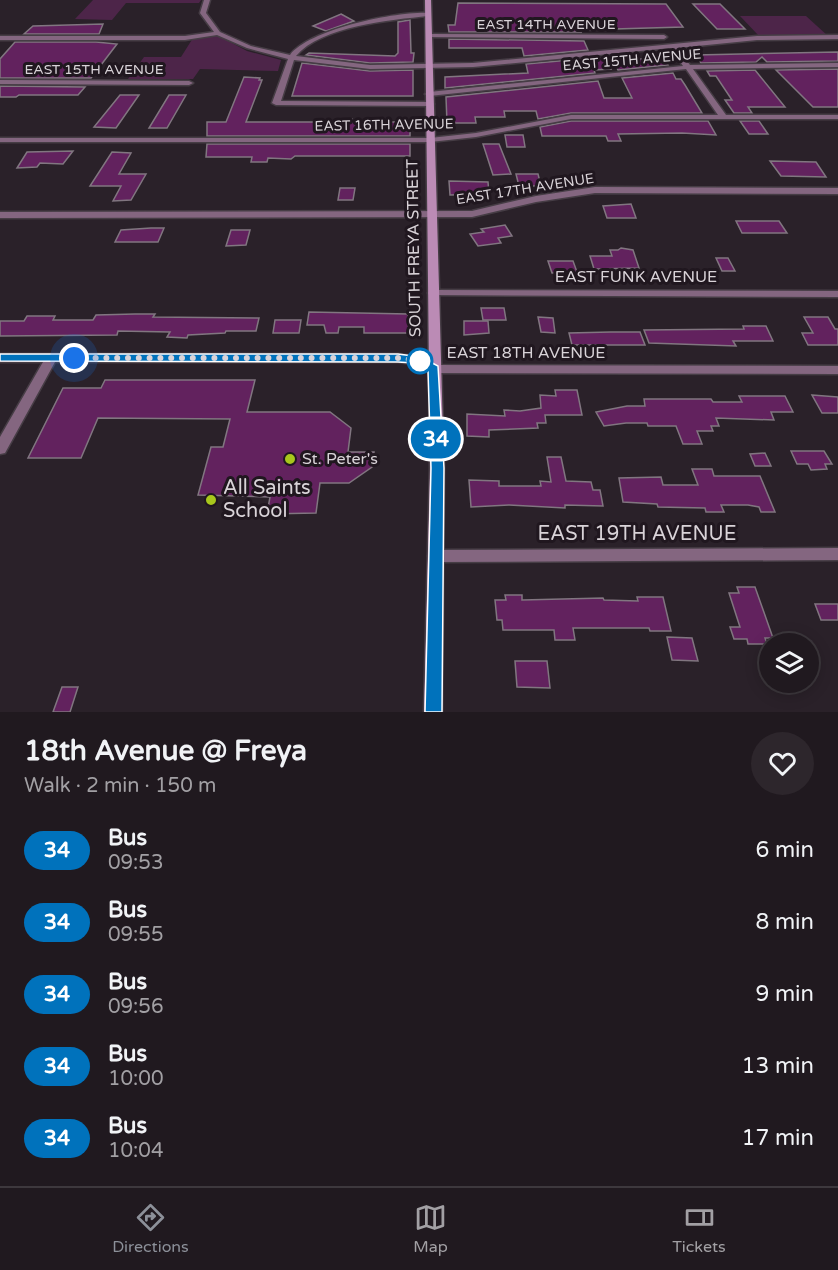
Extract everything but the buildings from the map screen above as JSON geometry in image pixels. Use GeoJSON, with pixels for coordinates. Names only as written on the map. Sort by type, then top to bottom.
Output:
{"type":"FeatureCollection","features":[{"type":"Feature","properties":{"kind":"main road","name":"SOUTH FREYA STREET"},"geometry":{"type":"LineString","coordinates":[[428,0],[437,468],[434,712]]}},
{"type":"Feature","properties":{"kind":"street"},"geometry":{"type":"LineString","coordinates":[[207,0],[202,13],[218,33],[249,47],[292,58],[370,67],[429,68],[757,38],[838,37]]}},
{"type":"Feature","properties":{"kind":"street"},"geometry":{"type":"LineString","coordinates":[[292,58],[297,50],[320,38],[390,18],[428,14]]}},
{"type":"Feature","properties":{"kind":"street"},"geometry":{"type":"LineString","coordinates":[[0,38],[185,38],[218,33]]}},
{"type":"Feature","properties":{"kind":"street","name":"EAST 14TH AVENUE"},"geometry":{"type":"LineString","coordinates":[[428,36],[664,37]]}},
{"type":"Feature","properties":{"kind":"street"},"geometry":{"type":"LineString","coordinates":[[673,47],[724,117]]}},
{"type":"Feature","properties":{"kind":"street","name":"EAST 15TH AVENUE"},"geometry":{"type":"LineString","coordinates":[[292,58],[276,103],[430,99],[689,67],[838,65]]}},
{"type":"Feature","properties":{"kind":"street","name":"EAST 15TH AVENUE"},"geometry":{"type":"LineString","coordinates":[[0,82],[189,83]]}},
{"type":"Feature","properties":{"kind":"street","name":"EAST 16TH AVENUE"},"geometry":{"type":"LineString","coordinates":[[0,140],[430,140],[476,135],[571,117],[838,117]]}},
{"type":"Feature","properties":{"kind":"street","name":"EAST 17TH AVENUE"},"geometry":{"type":"LineString","coordinates":[[0,216],[431,216],[472,214],[536,199],[595,190],[838,192]]}},
{"type":"Feature","properties":{"kind":"street","name":"EAST FUNK AVENUE"},"geometry":{"type":"LineString","coordinates":[[433,292],[838,294]]}},
{"type":"Feature","properties":{"kind":"street","name":"EAST 18TH AVENUE"},"geometry":{"type":"LineString","coordinates":[[0,358],[398,358],[417,360],[434,369],[838,370]]}},
{"type":"Feature","properties":{"kind":"street"},"geometry":{"type":"LineString","coordinates":[[0,449],[51,358]]}},
{"type":"Feature","properties":{"kind":"street","name":"EAST 19TH AVENUE"},"geometry":{"type":"LineString","coordinates":[[436,556],[838,554]]}},
{"type":"Feature","properties":{"kind":"shaded area"},"geometry":{"type":"Polygon","coordinates":[[[93,0],[201,0],[199,3],[126,3],[112,20],[75,19],[93,0]]]}},
{"type":"Feature","properties":{"kind":"shaded area"},"geometry":{"type":"Polygon","coordinates":[[[740,16],[806,16],[828,36],[759,36],[740,16]]]}},
{"type":"Feature","properties":{"kind":"shaded area"},"geometry":{"type":"Polygon","coordinates":[[[215,34],[247,51],[281,60],[278,71],[200,69],[193,79],[128,79],[144,57],[181,57],[193,38],[215,34]]]}},
{"type":"Feature","properties":{"kind":"bus line","name":"34"},"geometry":{"type":"LineString","coordinates":[[0,358],[398,358],[417,360],[434,369],[437,468],[433,712]]}},
{"type":"Feature","properties":{"kind":"place","name":"St. Peter's"},"geometry":{"type":"Point","coordinates":[290,459]}},
{"type":"Feature","properties":{"kind":"place","name":"All Saints School"},"geometry":{"type":"Point","coordinates":[211,500]}},
{"type":"Feature","properties":{"kind":"route"},"geometry":{"type":"LineString","coordinates":[[74,358],[398,358],[420,361]]}}]}
